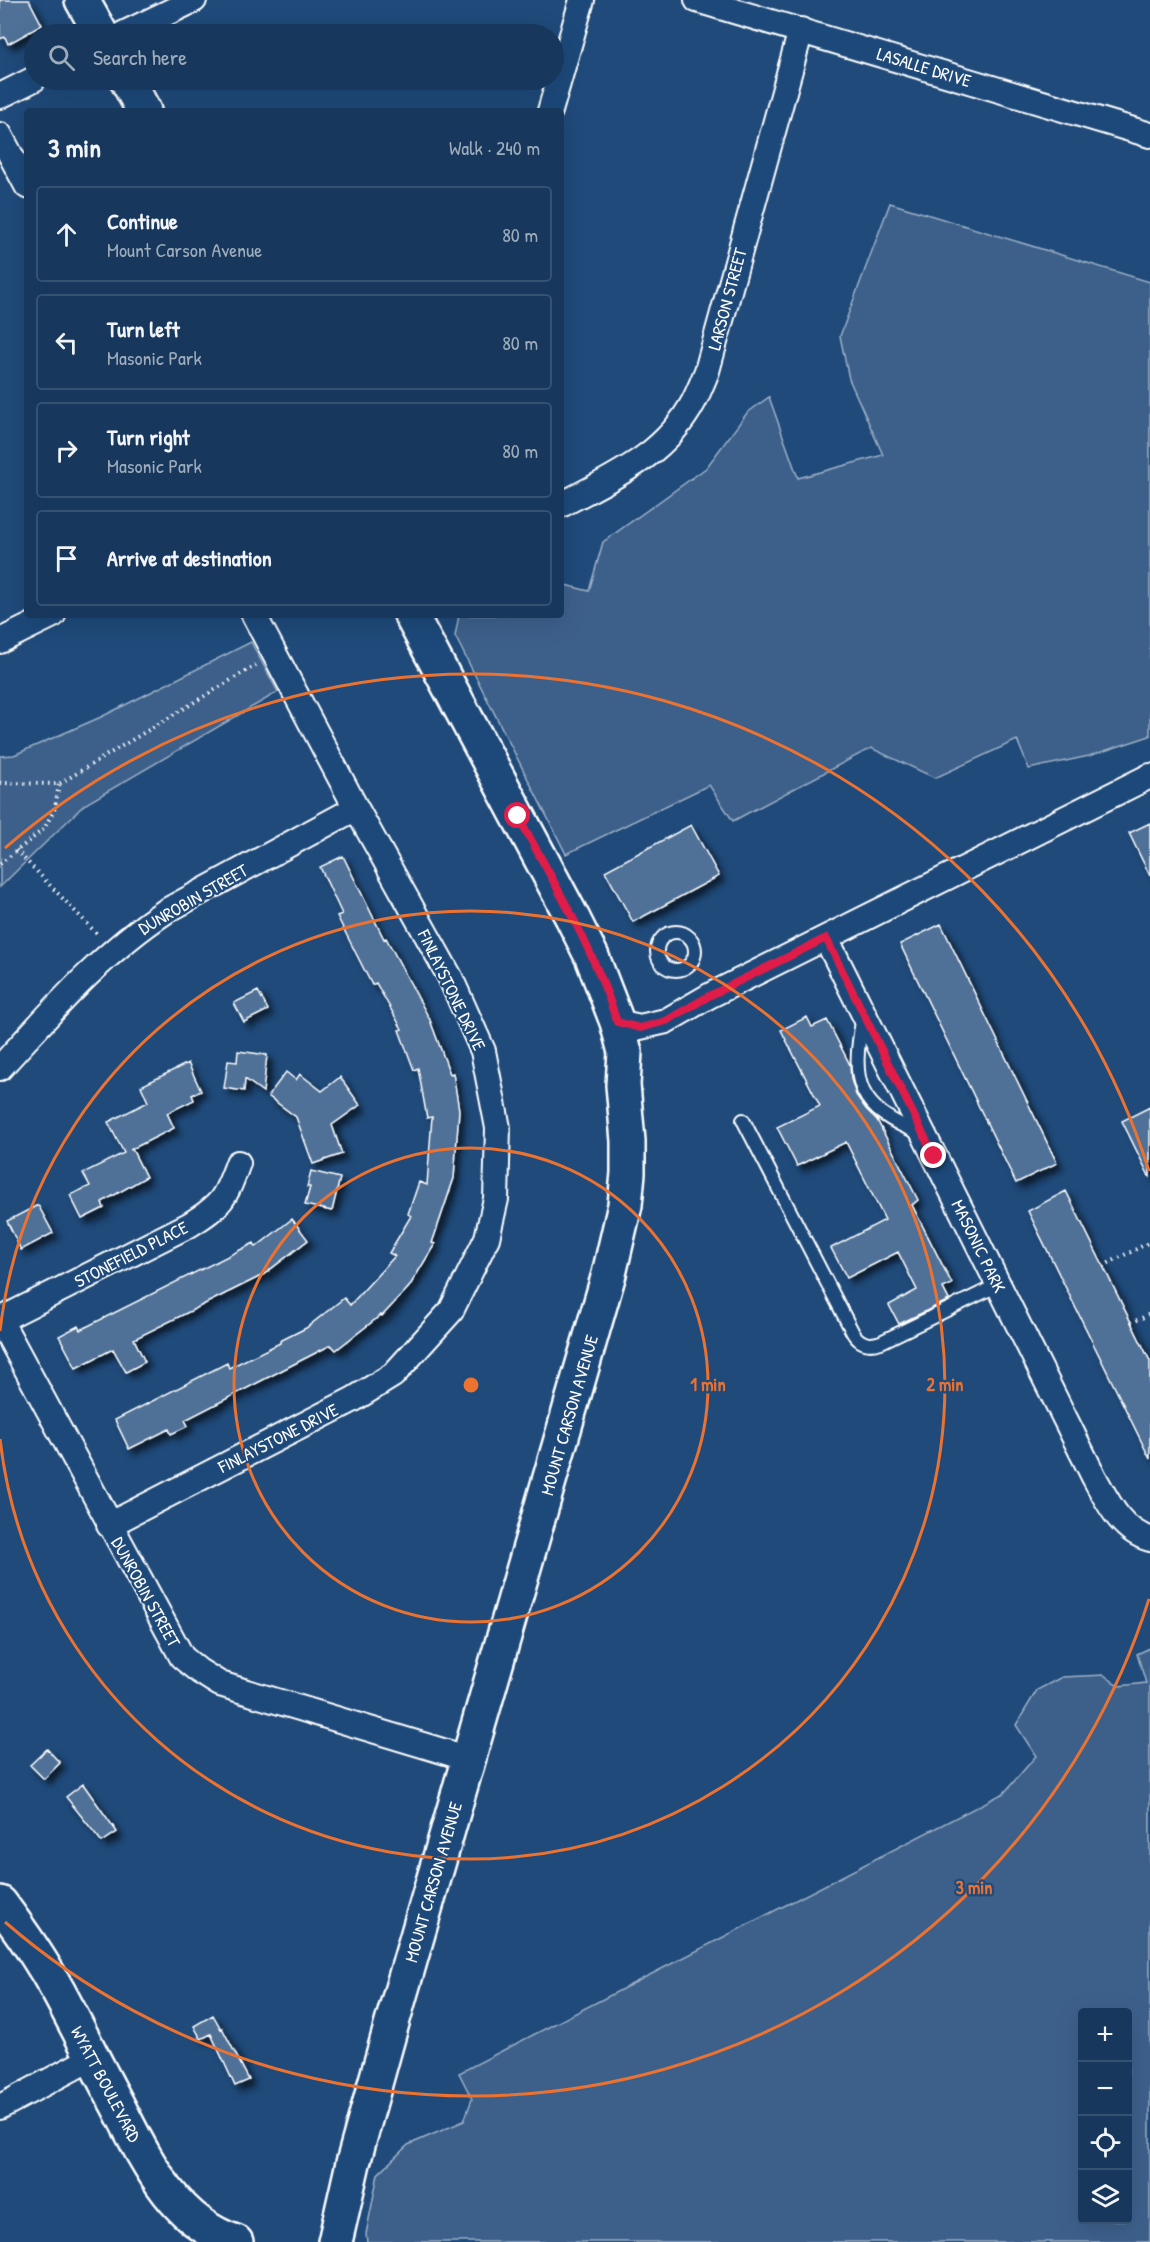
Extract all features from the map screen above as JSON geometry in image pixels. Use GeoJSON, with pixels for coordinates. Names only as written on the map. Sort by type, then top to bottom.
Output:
{"type":"FeatureCollection","features":[{"type":"Feature","properties":{"kind":"main road"},"geometry":{"type":"LineString","coordinates":[[82,0],[95,24]]}},
{"type":"Feature","properties":{"kind":"main road"},"geometry":{"type":"LineString","coordinates":[[132,90],[142,108]]}},
{"type":"Feature","properties":{"kind":"main road","name":"MOUNT CARSON AVENUE"},"geometry":{"type":"LineString","coordinates":[[335,2242],[362,2130],[617,1244],[625,1205],[628,1141],[623,1085],[625,1052],[609,998],[572,917],[413,618]]}},
{"type":"Feature","properties":{"kind":"main road","name":"WYATT BOULEVARD"},"geometry":{"type":"LineString","coordinates":[[0,1903],[42,1964],[143,2155],[166,2190],[194,2219],[225,2239],[236,2242]]}},
{"type":"Feature","properties":{"kind":"street"},"geometry":{"type":"LineString","coordinates":[[144,24],[194,0]]}},
{"type":"Feature","properties":{"kind":"street"},"geometry":{"type":"LineString","coordinates":[[564,62],[582,0]]}},
{"type":"Feature","properties":{"kind":"street","name":"LASALLE DRIVE"},"geometry":{"type":"LineString","coordinates":[[697,0],[1150,135]]}},
{"type":"Feature","properties":{"kind":"street","name":"LARSON STREET"},"geometry":{"type":"LineString","coordinates":[[564,503],[640,462],[669,437],[694,402],[707,371],[801,30]]}},
{"type":"Feature","properties":{"kind":"street"},"geometry":{"type":"LineString","coordinates":[[0,96],[24,84]]}},
{"type":"Feature","properties":{"kind":"street"},"geometry":{"type":"LineString","coordinates":[[551,108],[556,90]]}},
{"type":"Feature","properties":{"kind":"street"},"geometry":{"type":"LineString","coordinates":[[0,135],[24,180]]}},
{"type":"Feature","properties":{"kind":"street"},"geometry":{"type":"LineString","coordinates":[[0,641],[47,618]]}},
{"type":"Feature","properties":{"kind":"street","name":"FINLAYSTONE DRIVE"},"geometry":{"type":"LineString","coordinates":[[109,1525],[354,1399],[393,1375],[451,1311],[487,1238],[496,1199],[498,1128],[483,1052],[450,977],[356,808],[256,618]]}},
{"type":"Feature","properties":{"kind":"street"},"geometry":{"type":"LineString","coordinates":[[617,1022],[640,1028],[666,1021],[709,996],[1150,776]]}},
{"type":"Feature","properties":{"kind":"street","name":"DUNROBIN STREET"},"geometry":{"type":"LineString","coordinates":[[0,1068],[112,950],[139,928],[166,910],[356,808]]}},
{"type":"Feature","properties":{"kind":"street","name":"MASONIC PARK"},"geometry":{"type":"LineString","coordinates":[[826,938],[1102,1491],[1119,1518],[1130,1529],[1150,1539]]}},
{"type":"Feature","properties":{"kind":"street","name":"STONEFIELD PLACE"},"geometry":{"type":"LineString","coordinates":[[0,1320],[189,1225],[216,1209],[229,1189],[238,1163]]}},
{"type":"Feature","properties":{"kind":"street","name":"DUNROBIN STREET"},"geometry":{"type":"LineString","coordinates":[[0,1320],[182,1657],[220,1684],[469,1759]]}},
{"type":"Feature","properties":{"kind":"street"},"geometry":{"type":"LineString","coordinates":[[0,2108],[92,2058]]}},
{"type":"Feature","properties":{"kind":"lane"},"geometry":{"type":"LineString","coordinates":[[863,1013],[856,1056],[856,1066],[862,1087],[873,1107],[881,1114],[924,1135]]}},
{"type":"Feature","properties":{"kind":"lane"},"geometry":{"type":"LineString","coordinates":[[743,1120],[860,1341],[870,1344],[881,1342],[998,1285]]}},
{"type":"Feature","properties":{"kind":"path"},"geometry":{"type":"LineString","coordinates":[[0,783],[59,784],[275,654]]}},
{"type":"Feature","properties":{"kind":"path"},"geometry":{"type":"LineString","coordinates":[[0,864],[44,829],[55,807],[59,784]]}},
{"type":"Feature","properties":{"kind":"path"},"geometry":{"type":"LineString","coordinates":[[16,850],[36,868],[112,950]]}},
{"type":"Feature","properties":{"kind":"path"},"geometry":{"type":"LineString","coordinates":[[1103,1266],[1150,1242]]}},
{"type":"Feature","properties":{"kind":"path"},"geometry":{"type":"LineString","coordinates":[[1131,1323],[1150,1314]]}},
{"type":"Feature","properties":{"kind":"shaded area"},"geometry":{"type":"Polygon","coordinates":[[[890,203],[1150,282],[1150,736],[1089,756],[1029,769],[1017,740],[935,778],[871,748],[733,821],[709,785],[566,854],[455,636],[458,618],[564,618],[564,585],[589,591],[603,542],[706,468],[747,413],[769,397],[798,478],[883,455],[849,379],[840,336],[890,203]]]}},
{"type":"Feature","properties":{"kind":"shaded area"},"geometry":{"type":"Polygon","coordinates":[[[251,642],[278,692],[84,805],[0,887],[0,756],[14,755],[101,717],[251,642]]]}},
{"type":"Feature","properties":{"kind":"shaded area"},"geometry":{"type":"Polygon","coordinates":[[[1150,1648],[1150,2242],[367,2242],[366,2234],[378,2174],[408,2145],[464,2121],[472,2099],[459,2073],[1004,1793],[1036,1756],[1016,1725],[1037,1690],[1062,1677],[1104,1675],[1119,1686],[1146,1683],[1137,1654],[1150,1648]]]}},
{"type":"Feature","properties":{"kind":"building"},"geometry":{"type":"Polygon","coordinates":[[[0,0],[29,0],[41,24],[24,24],[24,35],[8,44],[5,37],[0,39],[0,0]]]}},
{"type":"Feature","properties":{"kind":"building"},"geometry":{"type":"Polygon","coordinates":[[[1150,823],[1150,876],[1129,833],[1150,823]]]}},
{"type":"Feature","properties":{"kind":"building"},"geometry":{"type":"Polygon","coordinates":[[[691,825],[719,876],[633,922],[605,871],[691,825]]]}},
{"type":"Feature","properties":{"kind":"building"},"geometry":{"type":"Polygon","coordinates":[[[343,856],[384,939],[386,938],[430,1020],[450,1074],[453,1073],[459,1110],[454,1178],[432,1243],[435,1244],[409,1287],[382,1316],[336,1350],[331,1345],[185,1420],[188,1426],[171,1434],[169,1429],[129,1449],[115,1420],[227,1363],[229,1368],[280,1343],[306,1328],[344,1298],[350,1305],[395,1256],[389,1253],[411,1216],[408,1214],[419,1182],[427,1185],[432,1117],[427,1118],[418,1068],[414,1070],[399,1030],[402,1029],[376,983],[372,985],[337,916],[342,914],[320,867],[343,856]]]}},
{"type":"Feature","properties":{"kind":"building"},"geometry":{"type":"Polygon","coordinates":[[[941,924],[1057,1163],[1016,1183],[900,944],[941,924]]]}},
{"type":"Feature","properties":{"kind":"building"},"geometry":{"type":"Polygon","coordinates":[[[258,991],[268,1010],[244,1022],[234,1003],[258,991]]]}},
{"type":"Feature","properties":{"kind":"building"},"geometry":{"type":"Polygon","coordinates":[[[807,1017],[812,1027],[827,1020],[850,1065],[856,1095],[877,1120],[918,1200],[912,1205],[952,1284],[943,1288],[949,1300],[899,1324],[889,1305],[917,1290],[898,1252],[847,1278],[831,1248],[885,1220],[846,1142],[797,1166],[777,1127],[820,1106],[781,1030],[807,1017]]]}},
{"type":"Feature","properties":{"kind":"building"},"geometry":{"type":"Polygon","coordinates":[[[238,1051],[267,1055],[263,1092],[245,1079],[244,1091],[224,1088],[228,1061],[237,1062],[238,1051]]]}},
{"type":"Feature","properties":{"kind":"building"},"geometry":{"type":"Polygon","coordinates":[[[188,1063],[201,1091],[192,1095],[194,1100],[167,1113],[174,1128],[132,1149],[146,1177],[102,1202],[104,1208],[82,1219],[70,1195],[90,1186],[83,1173],[124,1153],[108,1122],[148,1102],[141,1086],[188,1063]]]}},
{"type":"Feature","properties":{"kind":"building"},"geometry":{"type":"Polygon","coordinates":[[[286,1072],[296,1080],[300,1074],[322,1091],[340,1077],[360,1105],[332,1125],[342,1154],[313,1164],[296,1117],[268,1096],[286,1072]]]}},
{"type":"Feature","properties":{"kind":"building"},"geometry":{"type":"Polygon","coordinates":[[[1150,1107],[1150,1178],[1122,1121],[1150,1107]]]}},
{"type":"Feature","properties":{"kind":"building"},"geometry":{"type":"Polygon","coordinates":[[[311,1171],[340,1178],[332,1211],[305,1205],[311,1171]]]}},
{"type":"Feature","properties":{"kind":"building"},"geometry":{"type":"Polygon","coordinates":[[[1066,1191],[1150,1361],[1150,1459],[1028,1211],[1066,1191]]]}},
{"type":"Feature","properties":{"kind":"building"},"geometry":{"type":"Polygon","coordinates":[[[38,1205],[53,1233],[21,1250],[7,1221],[38,1205]]]}},
{"type":"Feature","properties":{"kind":"building"},"geometry":{"type":"Polygon","coordinates":[[[292,1219],[308,1240],[263,1275],[134,1339],[145,1362],[126,1372],[113,1349],[76,1368],[59,1336],[78,1326],[80,1330],[254,1243],[256,1247],[292,1219]]]}},
{"type":"Feature","properties":{"kind":"building"},"geometry":{"type":"Polygon","coordinates":[[[47,1749],[60,1763],[44,1779],[30,1765],[47,1749]]]}},
{"type":"Feature","properties":{"kind":"building"},"geometry":{"type":"Polygon","coordinates":[[[83,1784],[117,1832],[102,1842],[66,1797],[83,1784]]]}},
{"type":"Feature","properties":{"kind":"building"},"geometry":{"type":"Polygon","coordinates":[[[213,2015],[249,2080],[235,2086],[211,2034],[201,2039],[194,2026],[213,2015]]]}},
{"type":"Feature","properties":{"kind":"route"},"geometry":{"type":"LineString","coordinates":[[518,816],[592,957],[617,1022],[640,1028],[666,1021],[709,996],[826,938],[934,1156]]}}]}
